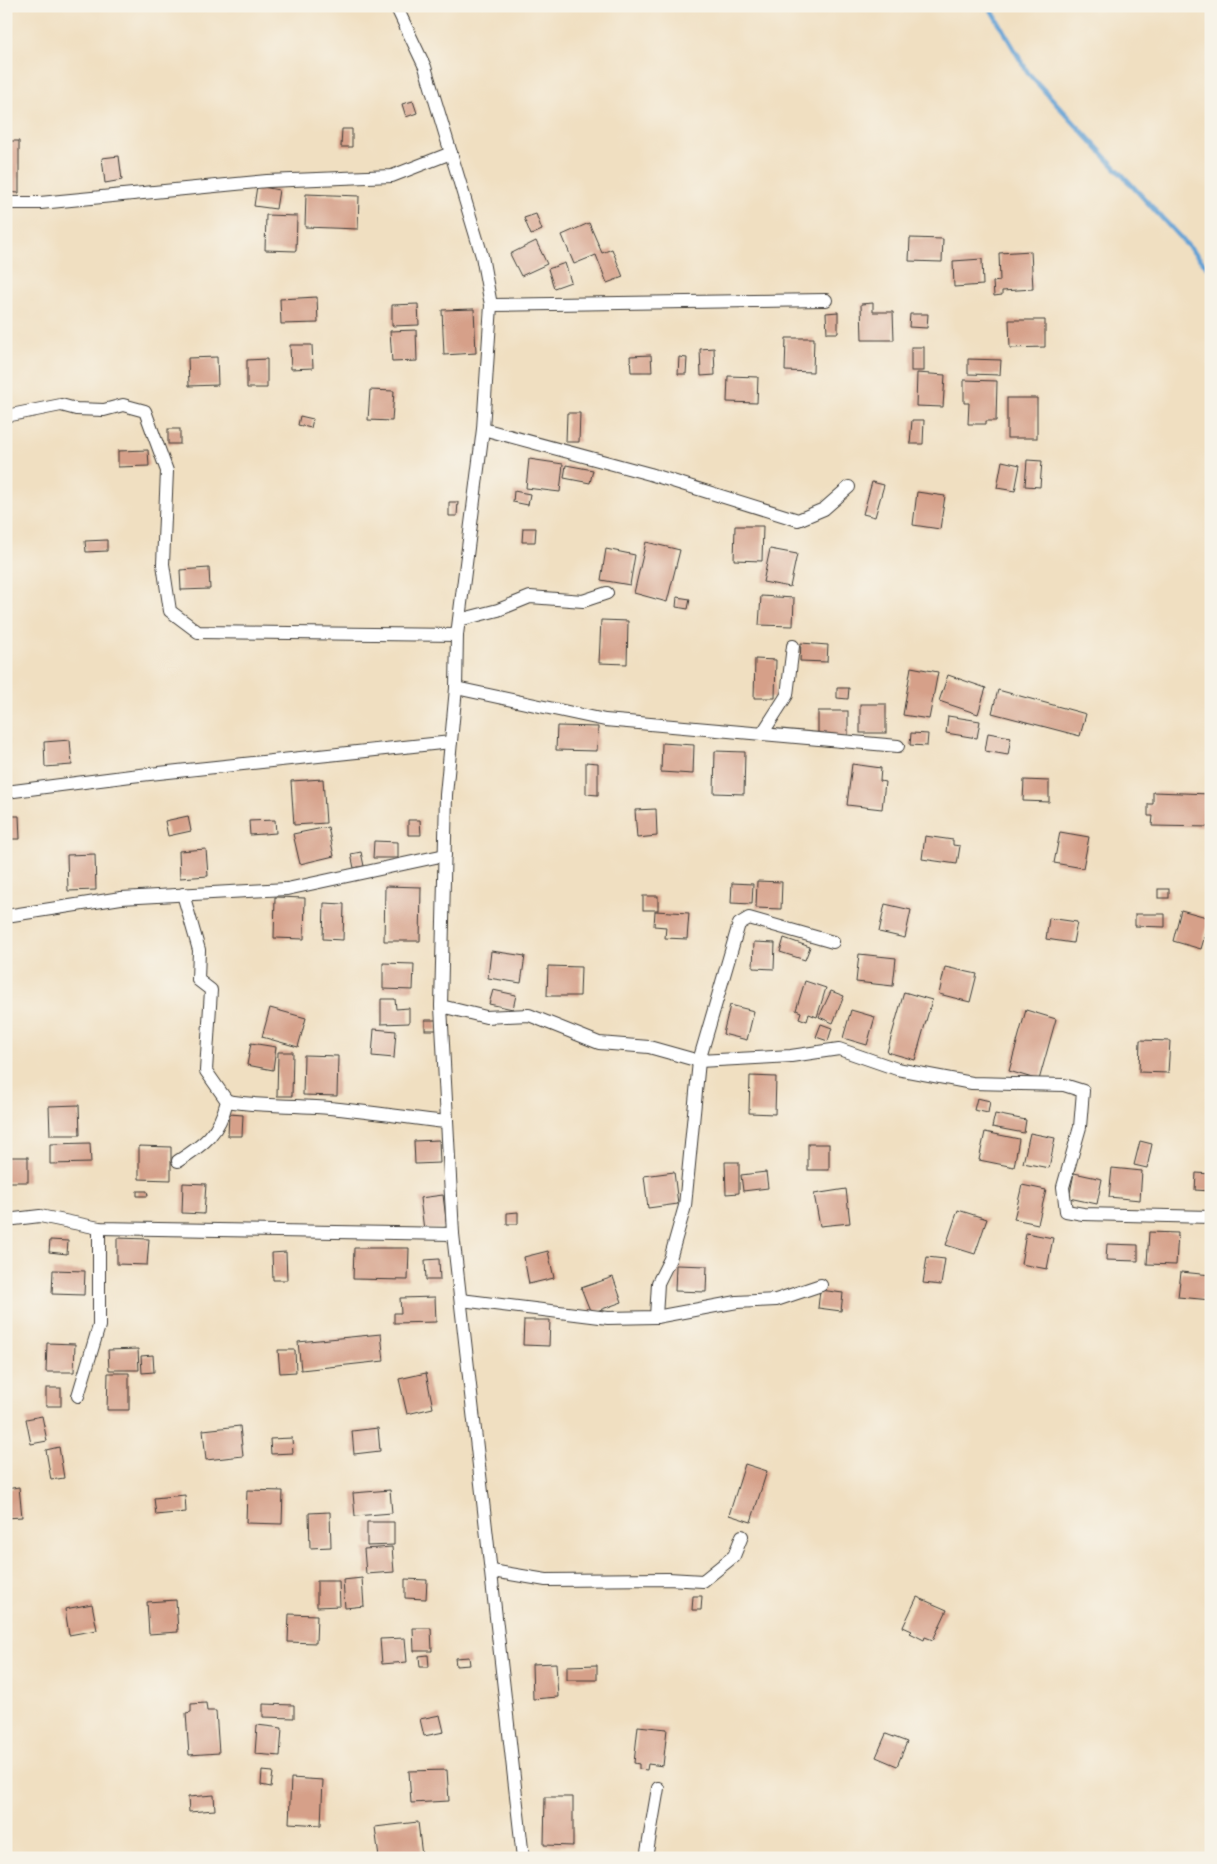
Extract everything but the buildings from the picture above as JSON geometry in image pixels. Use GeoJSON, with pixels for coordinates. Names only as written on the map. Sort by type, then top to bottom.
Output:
{"type":"FeatureCollection","features":[{"type":"Feature","properties":{"kind":"street"},"geometry":{"type":"LineString","coordinates":[[396,6],[425,67],[482,256],[491,305],[483,429],[459,620],[456,688],[446,796],[440,1006],[453,1234],[523,1858]]}},
{"type":"Feature","properties":{"kind":"street"},"geometry":{"type":"LineString","coordinates":[[6,203],[40,203],[267,181],[392,176],[451,153]]}},
{"type":"Feature","properties":{"kind":"street"},"geometry":{"type":"LineString","coordinates":[[491,305],[826,300]]}},
{"type":"Feature","properties":{"kind":"street"},"geometry":{"type":"LineString","coordinates":[[6,416],[61,405],[76,409],[104,410],[123,405],[145,411],[168,470],[163,564],[170,611],[198,632],[458,635]]}},
{"type":"Feature","properties":{"kind":"street"},"geometry":{"type":"LineString","coordinates":[[483,429],[650,474],[798,520],[824,509],[849,488]]}},
{"type":"Feature","properties":{"kind":"street"},"geometry":{"type":"LineString","coordinates":[[459,620],[498,610],[530,597],[583,601],[606,593]]}},
{"type":"Feature","properties":{"kind":"street"},"geometry":{"type":"LineString","coordinates":[[762,734],[787,695],[793,646]]}},
{"type":"Feature","properties":{"kind":"street"},"geometry":{"type":"LineString","coordinates":[[456,688],[605,720],[898,746]]}},
{"type":"Feature","properties":{"kind":"street"},"geometry":{"type":"LineString","coordinates":[[6,792],[130,776],[451,742]]}},
{"type":"Feature","properties":{"kind":"street"},"geometry":{"type":"LineString","coordinates":[[6,916],[120,898],[287,889],[445,855]]}},
{"type":"Feature","properties":{"kind":"street"},"geometry":{"type":"LineString","coordinates":[[182,894],[199,950],[198,980],[211,990],[206,1071],[227,1102],[253,1106],[277,1104],[336,1108],[446,1122]]}},
{"type":"Feature","properties":{"kind":"street"},"geometry":{"type":"LineString","coordinates":[[656,1316],[658,1283],[670,1259],[685,1206],[698,1061],[739,924],[749,918],[832,942]]}},
{"type":"Feature","properties":{"kind":"street"},"geometry":{"type":"LineString","coordinates":[[440,1006],[486,1017],[529,1015],[599,1043],[649,1047],[698,1061],[791,1056],[839,1049],[897,1069],[972,1083],[1064,1085],[1083,1091],[1080,1127],[1063,1187],[1066,1211],[1083,1214],[1211,1217]]}},
{"type":"Feature","properties":{"kind":"street"},"geometry":{"type":"LineString","coordinates":[[178,1161],[204,1144],[223,1116],[227,1102]]}},
{"type":"Feature","properties":{"kind":"street"},"geometry":{"type":"LineString","coordinates":[[6,1220],[40,1216],[99,1228],[453,1234]]}},
{"type":"Feature","properties":{"kind":"street"},"geometry":{"type":"LineString","coordinates":[[78,1396],[99,1326],[99,1228]]}},
{"type":"Feature","properties":{"kind":"street"},"geometry":{"type":"LineString","coordinates":[[461,1300],[608,1318],[656,1316],[737,1302],[776,1300],[821,1285]]}},
{"type":"Feature","properties":{"kind":"street"},"geometry":{"type":"LineString","coordinates":[[492,1571],[546,1580],[668,1579],[703,1581],[734,1556],[742,1536]]}},
{"type":"Feature","properties":{"kind":"street"},"geometry":{"type":"LineString","coordinates":[[646,1858],[658,1788]]}},
{"type":"Feature","properties":{"kind":"waterway"},"geometry":{"type":"LineString","coordinates":[[989,6],[1028,73],[1211,271]]}}]}
